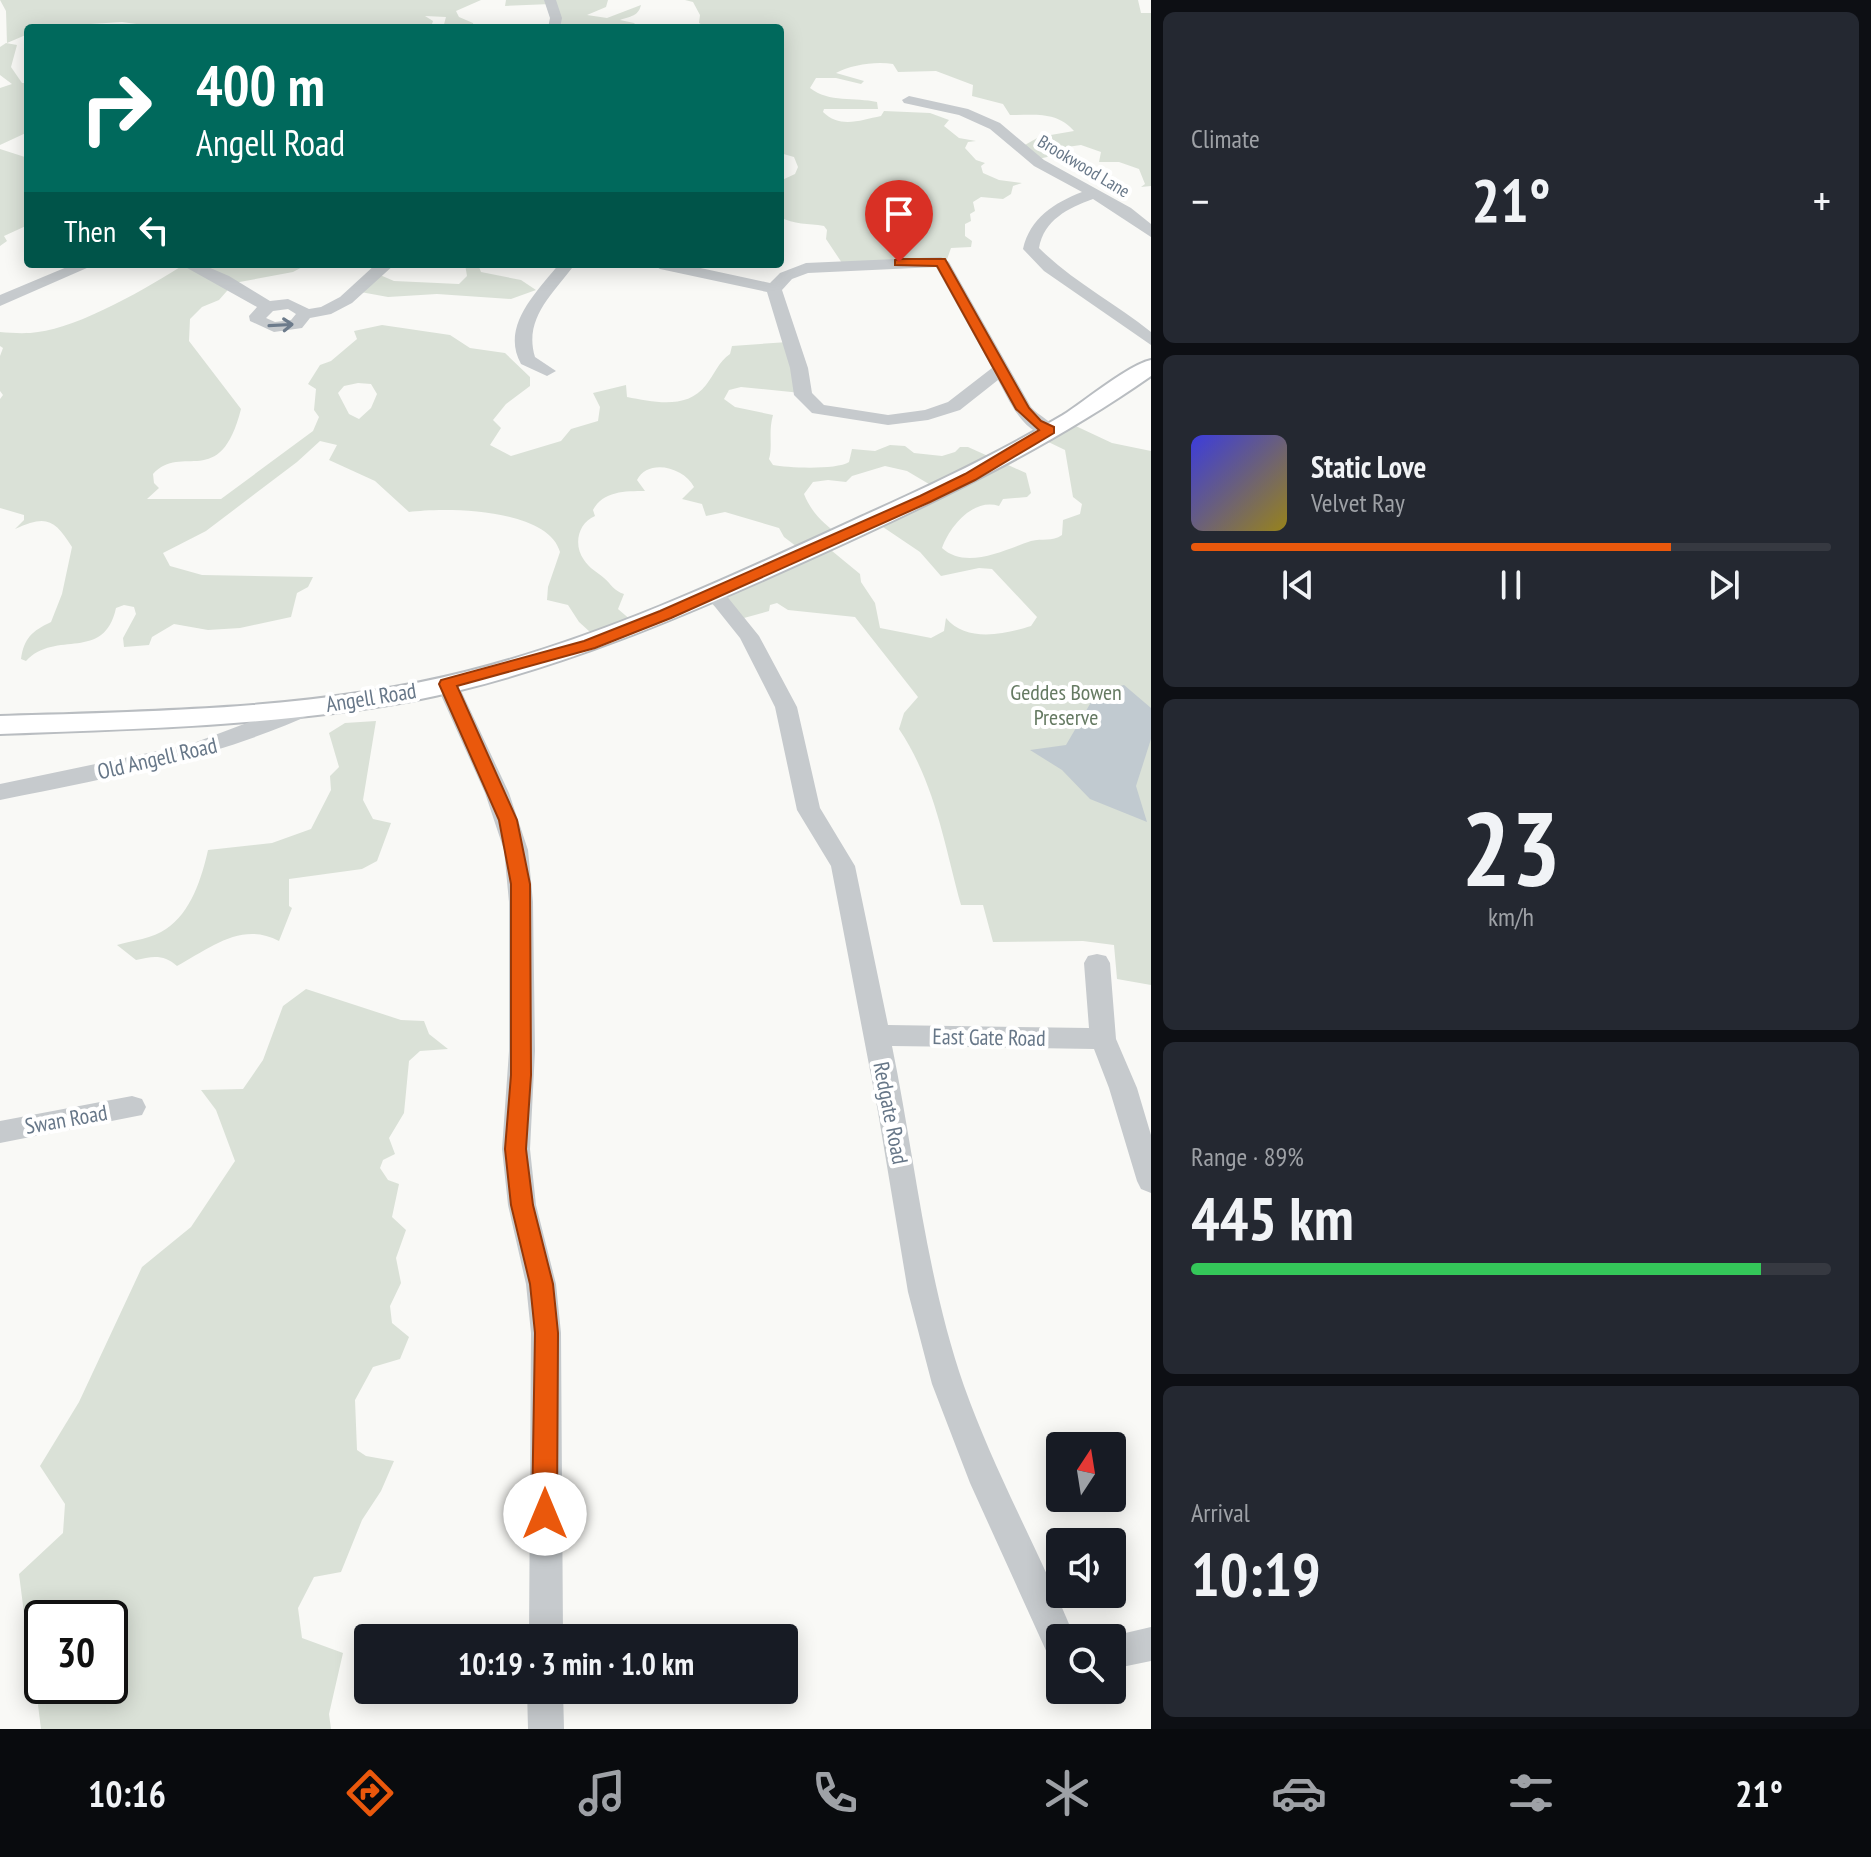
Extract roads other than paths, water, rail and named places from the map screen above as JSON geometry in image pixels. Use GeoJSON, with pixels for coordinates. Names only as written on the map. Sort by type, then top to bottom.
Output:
{"type":"FeatureCollection","features":[{"type":"Feature","properties":{"kind":"main road","name":"Angell Road"},"geometry":{"type":"LineString","coordinates":[[0,725],[143,720],[308,707],[447,684],[589,644],[714,593],[970,477],[1149,369]]}},
{"type":"Feature","properties":{"kind":"street"},"geometry":{"type":"LineString","coordinates":[[550,0],[555,24]]}},
{"type":"Feature","properties":{"kind":"street","name":"Brookwood Lane"},"geometry":{"type":"LineString","coordinates":[[909,100],[963,112],[995,126],[1039,163],[1126,211],[1151,232]]}},
{"type":"Feature","properties":{"kind":"street"},"geometry":{"type":"LineString","coordinates":[[1094,193],[1066,204],[1047,218],[1039,227],[1031,249],[1050,268],[1109,306],[1151,340]]}},
{"type":"Feature","properties":{"kind":"street"},"geometry":{"type":"LineString","coordinates":[[774,289],[786,276],[806,268],[941,262],[999,371],[1023,409],[1036,424],[1049,430]]}},
{"type":"Feature","properties":{"kind":"street"},"geometry":{"type":"LineString","coordinates":[[0,301],[78,268]]}},
{"type":"Feature","properties":{"kind":"street"},"geometry":{"type":"LineString","coordinates":[[198,268],[223,279],[268,307],[287,304],[296,306],[305,314],[336,306],[382,268]]}},
{"type":"Feature","properties":{"kind":"street"},"geometry":{"type":"LineString","coordinates":[[547,371],[527,360],[521,340],[523,328],[534,306],[564,268]]}},
{"type":"Feature","properties":{"kind":"street"},"geometry":{"type":"LineString","coordinates":[[678,268],[774,289]]}},
{"type":"Feature","properties":{"kind":"street"},"geometry":{"type":"LineString","coordinates":[[774,289],[799,368],[803,395],[812,407],[868,418],[908,419],[954,406],[999,371]]}},
{"type":"Feature","properties":{"kind":"street","name":"Redgate Road"},"geometry":{"type":"LineString","coordinates":[[714,593],[757,649],[786,707],[809,810],[843,866],[892,1112],[923,1292],[948,1384],[986,1483],[1051,1624]]}},
{"type":"Feature","properties":{"kind":"street"},"geometry":{"type":"LineString","coordinates":[[447,684],[508,820],[520,884],[521,1075],[516,1149],[522,1205],[541,1284],[546,1333],[546,1624]]}},
{"type":"Feature","properties":{"kind":"street","name":"Old Angell Road"},"geometry":{"type":"LineString","coordinates":[[0,792],[117,769],[224,743],[265,729],[308,707]]}},
{"type":"Feature","properties":{"kind":"street"},"geometry":{"type":"LineString","coordinates":[[1097,963],[1103,1039],[1123,1088],[1151,1181]]}},
{"type":"Feature","properties":{"kind":"street","name":"East Gate Road"},"geometry":{"type":"LineString","coordinates":[[875,1035],[1103,1039]]}},
{"type":"Feature","properties":{"kind":"street","name":"Swan Road"},"geometry":{"type":"LineString","coordinates":[[0,1132],[132,1107]]}},
{"type":"Feature","properties":{"kind":"street"},"geometry":{"type":"LineString","coordinates":[[1126,1649],[1151,1644]]}},
{"type":"Feature","properties":{"kind":"street"},"geometry":{"type":"LineString","coordinates":[[545,1704],[546,1729]]}},
{"type":"Feature","properties":{"kind":"park label","name":"Geddes Bowen Preserve"},"geometry":{"type":"Point","coordinates":[1066,704]}}]}
